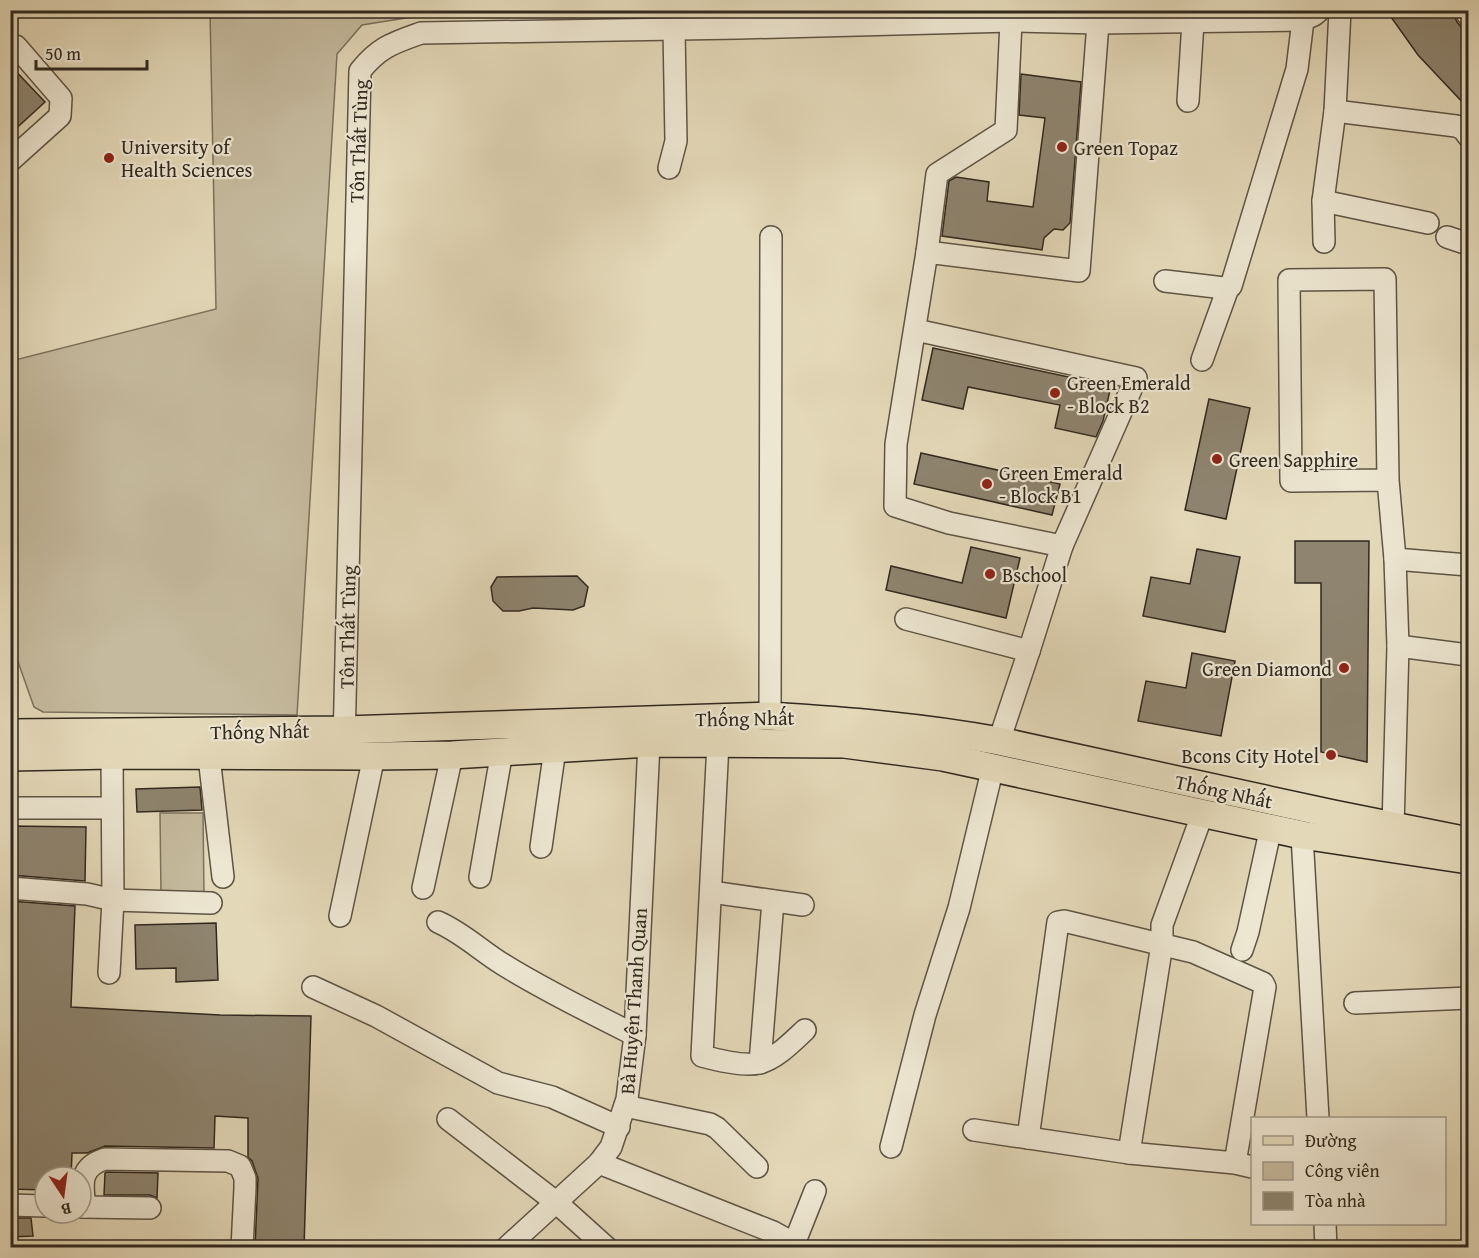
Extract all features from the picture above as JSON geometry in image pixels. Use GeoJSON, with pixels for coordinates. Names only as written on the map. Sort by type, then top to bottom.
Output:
{"type":"FeatureCollection","features":[{"type":"Feature","properties":{"kind":"main road","name":"Thống Nhất"},"geometry":{"type":"LineString","coordinates":[[12,749],[112,755],[209,757],[344,743],[770,716],[949,731],[999,741],[1273,814],[1302,835],[1468,860]]}},
{"type":"Feature","properties":{"kind":"main road","name":"Thống Nhất"},"geometry":{"type":"LineString","coordinates":[[12,749],[344,743],[375,756],[452,755],[649,743],[844,744],[943,757],[1202,814],[1273,814],[1393,827],[1468,841]]}},
{"type":"Feature","properties":{"kind":"street"},"geometry":{"type":"LineString","coordinates":[[1324,242],[1323,201],[1335,111],[1340,10]]}},
{"type":"Feature","properties":{"kind":"street"},"geometry":{"type":"LineString","coordinates":[[1465,10],[1468,15]]}},
{"type":"Feature","properties":{"kind":"street"},"geometry":{"type":"LineString","coordinates":[[1202,360],[1228,288],[1231,286],[1312,15]]}},
{"type":"Feature","properties":{"kind":"street","name":"Tôn Thất Tùng"},"geometry":{"type":"LineString","coordinates":[[344,743],[360,71],[372,55],[393,43],[421,33],[674,28],[737,20],[1011,21],[1098,17],[1193,22],[1312,15]]}},
{"type":"Feature","properties":{"kind":"street"},"geometry":{"type":"LineString","coordinates":[[927,252],[1079,271],[1098,17]]}},
{"type":"Feature","properties":{"kind":"street"},"geometry":{"type":"LineString","coordinates":[[1011,21],[1006,130],[937,174],[927,252],[896,444],[895,506],[949,524],[1062,546]]}},
{"type":"Feature","properties":{"kind":"street"},"geometry":{"type":"LineString","coordinates":[[1188,102],[1193,22]]}},
{"type":"Feature","properties":{"kind":"street"},"geometry":{"type":"LineString","coordinates":[[669,168],[676,141],[674,28]]}},
{"type":"Feature","properties":{"kind":"street"},"geometry":{"type":"LineString","coordinates":[[10,45],[16,46],[61,98],[60,116],[10,161]]}},
{"type":"Feature","properties":{"kind":"street"},"geometry":{"type":"LineString","coordinates":[[1335,111],[1456,126],[1464,129],[1468,136]]}},
{"type":"Feature","properties":{"kind":"street"},"geometry":{"type":"LineString","coordinates":[[1323,201],[1428,223]]}},
{"type":"Feature","properties":{"kind":"street"},"geometry":{"type":"LineString","coordinates":[[770,716],[771,237]]}},
{"type":"Feature","properties":{"kind":"street"},"geometry":{"type":"LineString","coordinates":[[1447,237],[1468,244]]}},
{"type":"Feature","properties":{"kind":"street"},"geometry":{"type":"LineString","coordinates":[[1388,480],[1292,481],[1289,280],[1385,279],[1388,480],[1395,559],[1398,646],[1393,827]]}},
{"type":"Feature","properties":{"kind":"street"},"geometry":{"type":"LineString","coordinates":[[1165,281],[1228,288]]}},
{"type":"Feature","properties":{"kind":"street"},"geometry":{"type":"LineString","coordinates":[[925,332],[1137,378],[1062,546],[999,741]]}},
{"type":"Feature","properties":{"kind":"street"},"geometry":{"type":"LineString","coordinates":[[1395,559],[1468,566]]}},
{"type":"Feature","properties":{"kind":"street"},"geometry":{"type":"LineString","coordinates":[[906,619],[1029,651]]}},
{"type":"Feature","properties":{"kind":"street"},"geometry":{"type":"LineString","coordinates":[[1398,646],[1468,655]]}},
{"type":"Feature","properties":{"kind":"street","name":"Bà Huyện Thanh Quan"},"geometry":{"type":"LineString","coordinates":[[506,1248],[599,1163],[611,1147],[625,1106],[635,1035],[649,743]]}},
{"type":"Feature","properties":{"kind":"street"},"geometry":{"type":"LineString","coordinates":[[718,743],[702,1056],[717,1060],[760,1063],[773,1056],[805,1030]]}},
{"type":"Feature","properties":{"kind":"street"},"geometry":{"type":"LineString","coordinates":[[541,847],[555,748]]}},
{"type":"Feature","properties":{"kind":"street"},"geometry":{"type":"LineString","coordinates":[[480,877],[502,752]]}},
{"type":"Feature","properties":{"kind":"street"},"geometry":{"type":"LineString","coordinates":[[109,973],[113,900],[112,755]]}},
{"type":"Feature","properties":{"kind":"street"},"geometry":{"type":"LineString","coordinates":[[423,888],[452,755]]}},
{"type":"Feature","properties":{"kind":"street"},"geometry":{"type":"LineString","coordinates":[[339,916],[375,756]]}},
{"type":"Feature","properties":{"kind":"street"},"geometry":{"type":"LineString","coordinates":[[209,757],[223,877]]}},
{"type":"Feature","properties":{"kind":"street"},"geometry":{"type":"LineString","coordinates":[[891,1147],[925,1015],[959,908],[993,767]]}},
{"type":"Feature","properties":{"kind":"street"},"geometry":{"type":"LineString","coordinates":[[10,808],[112,808]]}},
{"type":"Feature","properties":{"kind":"street"},"geometry":{"type":"LineString","coordinates":[[1129,1153],[1162,944],[1162,925],[1202,814]]}},
{"type":"Feature","properties":{"kind":"street"},"geometry":{"type":"LineString","coordinates":[[1242,950],[1248,932],[1273,814]]}},
{"type":"Feature","properties":{"kind":"street"},"geometry":{"type":"LineString","coordinates":[[1302,835],[1318,1117]]}},
{"type":"Feature","properties":{"kind":"street"},"geometry":{"type":"LineString","coordinates":[[10,888],[87,894],[113,900],[212,903]]}},
{"type":"Feature","properties":{"kind":"street"},"geometry":{"type":"LineString","coordinates":[[711,892],[803,905]]}},
{"type":"Feature","properties":{"kind":"street"},"geometry":{"type":"LineString","coordinates":[[760,1063],[773,900]]}},
{"type":"Feature","properties":{"kind":"street"},"geometry":{"type":"LineString","coordinates":[[438,922],[456,931],[502,964],[635,1035]]}},
{"type":"Feature","properties":{"kind":"street"},"geometry":{"type":"LineString","coordinates":[[974,1130],[1129,1153],[1244,1165],[1265,987],[1263,983],[1193,952],[1072,922],[1058,922],[1028,1138]]}},
{"type":"Feature","properties":{"kind":"street"},"geometry":{"type":"LineString","coordinates":[[313,987],[376,1016],[498,1083],[552,1097],[619,1127]]}},
{"type":"Feature","properties":{"kind":"street"},"geometry":{"type":"LineString","coordinates":[[1355,1003],[1468,998]]}},
{"type":"Feature","properties":{"kind":"street"},"geometry":{"type":"LineString","coordinates":[[625,1106],[710,1124],[757,1167]]}},
{"type":"Feature","properties":{"kind":"street"},"geometry":{"type":"LineString","coordinates":[[448,1119],[557,1203],[607,1248]]}},
{"type":"Feature","properties":{"kind":"street"},"geometry":{"type":"LineString","coordinates":[[91,1165],[105,1159],[228,1161],[240,1166],[245,1178],[242,1248]]}},
{"type":"Feature","properties":{"kind":"street"},"geometry":{"type":"LineString","coordinates":[[599,1163],[773,1232],[784,1238],[788,1246],[796,1239],[815,1191]]}},
{"type":"Feature","properties":{"kind":"street"},"geometry":{"type":"LineString","coordinates":[[10,1205],[33,1206]]}},
{"type":"Feature","properties":{"kind":"street"},"geometry":{"type":"LineString","coordinates":[[93,1207],[150,1208]]}},
{"type":"Feature","properties":{"kind":"street"},"geometry":{"type":"LineString","coordinates":[[1325,1225],[1326,1248]]}},
{"type":"Feature","properties":{"kind":"green space"},"geometry":{"type":"Polygon","coordinates":[[[210,11],[450,11],[362,25],[337,54],[297,715],[43,712],[34,707],[11,642],[11,361],[216,309],[210,11]]]}},
{"type":"Feature","properties":{"kind":"green space"},"geometry":{"type":"Polygon","coordinates":[[[160,813],[203,813],[204,894],[161,895],[160,813]]]}},
{"type":"Feature","properties":{"kind":"building"},"geometry":{"type":"Polygon","coordinates":[[[1386,10],[1452,10],[1457,22],[1468,36],[1468,108],[1418,55],[1386,10]]]}},
{"type":"Feature","properties":{"kind":"building"},"geometry":{"type":"Polygon","coordinates":[[[10,65],[45,102],[10,134],[10,65]]]}},
{"type":"Feature","properties":{"kind":"building","name":"Green Topaz"},"geometry":{"type":"Polygon","coordinates":[[[1021,74],[1081,82],[1070,223],[1063,230],[1054,229],[1044,238],[1042,250],[942,236],[949,181],[956,177],[989,182],[987,201],[1033,207],[1045,118],[1019,115],[1021,74]]]}},
{"type":"Feature","properties":{"kind":"building","name":"Green Emerald - Block B2"},"geometry":{"type":"Polygon","coordinates":[[[933,348],[1111,386],[1103,421],[1096,437],[1055,428],[1060,405],[968,387],[963,409],[922,400],[933,348]]]}},
{"type":"Feature","properties":{"kind":"building","name":"Green Sapphire"},"geometry":{"type":"Polygon","coordinates":[[[1209,399],[1250,408],[1226,519],[1185,510],[1209,399]]]}},
{"type":"Feature","properties":{"kind":"building","name":"Green Emerald - Block B1"},"geometry":{"type":"Polygon","coordinates":[[[921,453],[1060,484],[1052,515],[914,484],[921,453]]]}},
{"type":"Feature","properties":{"kind":"building","name":"Green Diamond"},"geometry":{"type":"Polygon","coordinates":[[[1295,541],[1369,541],[1367,762],[1321,752],[1321,583],[1295,583],[1295,541]]]}},
{"type":"Feature","properties":{"kind":"building","name":"Bschool"},"geometry":{"type":"Polygon","coordinates":[[[971,547],[1020,558],[1006,618],[886,590],[891,566],[962,583],[971,547]]]}},
{"type":"Feature","properties":{"kind":"building"},"geometry":{"type":"Polygon","coordinates":[[[1197,549],[1240,557],[1225,632],[1143,616],[1151,577],[1190,584],[1197,549]]]}},
{"type":"Feature","properties":{"kind":"building"},"geometry":{"type":"Polygon","coordinates":[[[577,576],[588,587],[584,606],[573,610],[533,608],[503,611],[493,601],[491,587],[497,577],[577,576]]]}},
{"type":"Feature","properties":{"kind":"building"},"geometry":{"type":"Polygon","coordinates":[[[1192,653],[1235,661],[1221,736],[1138,721],[1146,681],[1186,688],[1192,653]]]}},
{"type":"Feature","properties":{"kind":"building"},"geometry":{"type":"Polygon","coordinates":[[[200,787],[202,810],[137,812],[136,789],[200,787]]]}},
{"type":"Feature","properties":{"kind":"building"},"geometry":{"type":"Polygon","coordinates":[[[10,826],[86,827],[85,881],[10,875],[10,826]]]}},
{"type":"Feature","properties":{"kind":"building"},"geometry":{"type":"Polygon","coordinates":[[[10,901],[75,906],[71,1007],[220,1015],[311,1016],[304,1248],[255,1248],[258,1178],[252,1161],[248,1157],[248,1118],[215,1116],[214,1148],[105,1146],[87,1153],[72,1153],[72,1165],[33,1165],[33,1190],[10,1189],[10,901]]]}},
{"type":"Feature","properties":{"kind":"building"},"geometry":{"type":"Polygon","coordinates":[[[216,923],[218,980],[176,982],[176,968],[136,969],[135,925],[216,923]]]}},
{"type":"Feature","properties":{"kind":"building"},"geometry":{"type":"Polygon","coordinates":[[[105,1173],[158,1173],[157,1198],[150,1195],[104,1195],[105,1173]]]}},
{"type":"Feature","properties":{"kind":"building"},"geometry":{"type":"Polygon","coordinates":[[[10,1218],[31,1218],[33,1236],[10,1237],[10,1218]]]}},
{"type":"Feature","properties":{"kind":"place","name":"Green Topaz"},"geometry":{"type":"Point","coordinates":[1062,147]}},
{"type":"Feature","properties":{"kind":"place","name":"University of Health Sciences"},"geometry":{"type":"Point","coordinates":[109,158]}},
{"type":"Feature","properties":{"kind":"place","name":"Green Emerald - Block B2"},"geometry":{"type":"Point","coordinates":[1055,393]}},
{"type":"Feature","properties":{"kind":"place","name":"Green Sapphire"},"geometry":{"type":"Point","coordinates":[1217,459]}},
{"type":"Feature","properties":{"kind":"place","name":"Green Emerald - Block B1"},"geometry":{"type":"Point","coordinates":[987,484]}},
{"type":"Feature","properties":{"kind":"place","name":"Bschool"},"geometry":{"type":"Point","coordinates":[990,574]}},
{"type":"Feature","properties":{"kind":"place","name":"Green Diamond"},"geometry":{"type":"Point","coordinates":[1344,668]}},
{"type":"Feature","properties":{"kind":"place","name":"Bcons City Hotel"},"geometry":{"type":"Point","coordinates":[1331,755]}}]}
